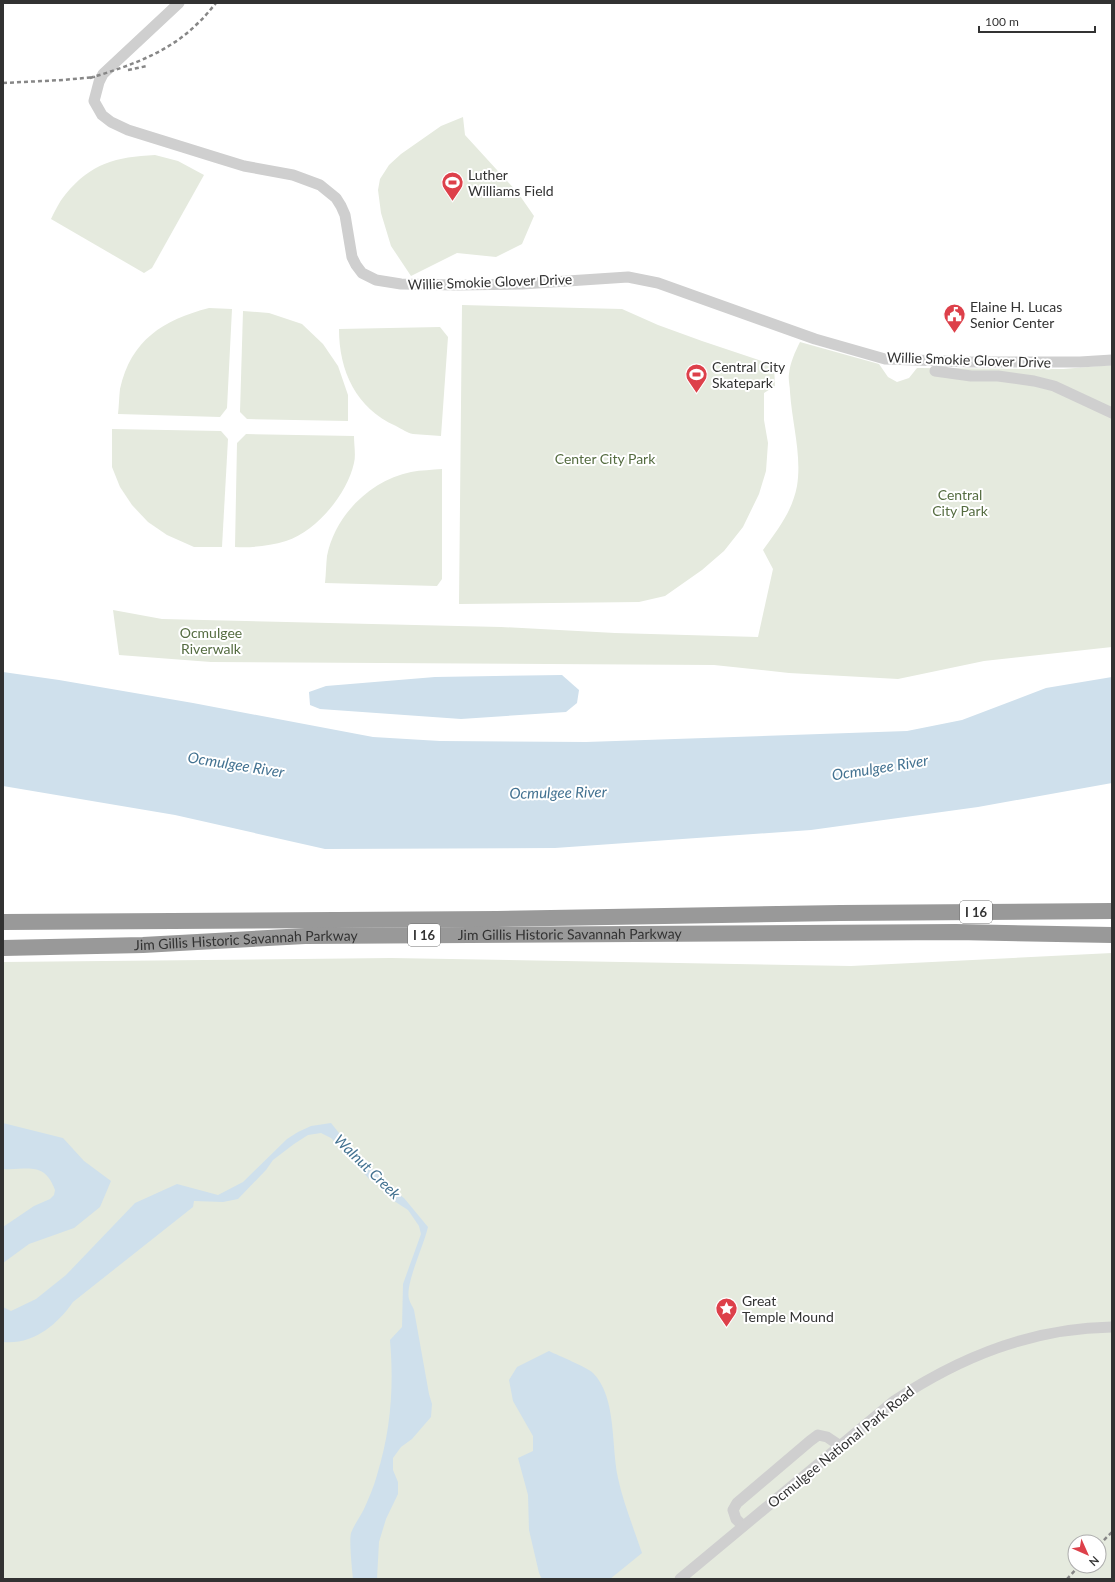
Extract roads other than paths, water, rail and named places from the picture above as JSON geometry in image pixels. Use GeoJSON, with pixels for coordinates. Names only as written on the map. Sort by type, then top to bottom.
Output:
{"type":"FeatureCollection","features":[{"type":"Feature","properties":{"kind":"highway","name":"Jim Gillis Historic Savannah Parkway"},"geometry":{"type":"LineString","coordinates":[[3,922],[497,919],[864,913],[1112,911]]}},
{"type":"Feature","properties":{"kind":"highway","name":"Jim Gillis Historic Savannah Parkway"},"geometry":{"type":"LineString","coordinates":[[3,948],[143,945],[304,936],[956,932],[1112,935]]}},
{"type":"Feature","properties":{"kind":"street","name":"Willie Smokie Glover Drive"},"geometry":{"type":"LineString","coordinates":[[179,3],[103,74],[99,82],[94,101],[102,115],[111,122],[161,142],[244,166],[293,175],[320,185],[336,198],[341,206],[345,215],[352,257],[356,265],[362,273],[376,280],[401,284],[471,285],[522,284],[628,277],[658,282],[816,339],[888,360],[927,362],[1049,363],[1112,360]]}},
{"type":"Feature","properties":{"kind":"street"},"geometry":{"type":"LineString","coordinates":[[935,371],[971,376],[998,376],[1034,380],[1054,386],[1112,413]]}},
{"type":"Feature","properties":{"kind":"street","name":"Ocmulgee National Park Road"},"geometry":{"type":"LineString","coordinates":[[680,1579],[894,1401],[923,1382],[969,1358],[1030,1337],[1072,1330],[1112,1327]]}},
{"type":"Feature","properties":{"kind":"street"},"geometry":{"type":"LineString","coordinates":[[743,1526],[736,1519],[733,1510],[737,1503],[810,1440],[818,1435],[827,1437],[840,1445]]}},
{"type":"Feature","properties":{"kind":"water","name":"Ocmulgee River"},"geometry":{"type":"Polygon","coordinates":[[[3,672],[193,703],[373,737],[440,741],[586,742],[907,731],[962,720],[1046,688],[1112,677],[1112,783],[978,807],[811,830],[555,848],[325,849],[175,815],[3,786],[3,672]]]}},
{"type":"Feature","properties":{"kind":"water"},"geometry":{"type":"Polygon","coordinates":[[[562,675],[579,690],[577,703],[566,712],[461,719],[320,709],[310,705],[309,692],[326,686],[435,677],[562,675]]]}},
{"type":"Feature","properties":{"kind":"water"},"geometry":{"type":"Polygon","coordinates":[[[3,1123],[63,1138],[84,1161],[111,1181],[100,1207],[74,1228],[29,1244],[3,1263],[3,1227],[34,1206],[50,1199],[54,1195],[55,1190],[51,1181],[40,1171],[34,1169],[3,1169],[3,1123]]]}},
{"type":"Feature","properties":{"kind":"water","name":"Walnut Creek"},"geometry":{"type":"Polygon","coordinates":[[[331,1123],[347,1143],[392,1189],[404,1198],[428,1227],[412,1274],[409,1300],[414,1310],[432,1404],[431,1417],[412,1439],[401,1447],[393,1458],[393,1470],[398,1482],[398,1494],[386,1519],[379,1542],[377,1579],[353,1579],[350,1537],[352,1530],[364,1509],[376,1479],[386,1441],[392,1374],[390,1340],[402,1327],[403,1284],[421,1234],[419,1226],[408,1210],[391,1199],[382,1187],[369,1179],[331,1138],[321,1133],[308,1135],[294,1144],[273,1160],[266,1170],[238,1199],[223,1202],[194,1201],[193,1207],[73,1302],[52,1326],[34,1337],[14,1342],[3,1342],[3,1307],[11,1311],[36,1299],[66,1275],[135,1203],[177,1184],[218,1195],[243,1182],[287,1139],[311,1126],[331,1123]]]}},
{"type":"Feature","properties":{"kind":"water"},"geometry":{"type":"Polygon","coordinates":[[[549,1351],[593,1373],[601,1383],[610,1409],[616,1466],[620,1487],[642,1553],[610,1579],[542,1579],[539,1573],[529,1530],[528,1495],[518,1458],[533,1451],[533,1436],[513,1401],[509,1380],[517,1367],[549,1351]]]}},
{"type":"Feature","properties":{"kind":"railway"},"geometry":{"type":"LineString","coordinates":[[90,78],[119,69],[161,51],[186,34],[216,3]]}},
{"type":"Feature","properties":{"kind":"railway"},"geometry":{"type":"LineString","coordinates":[[128,70],[147,66]]}},
{"type":"Feature","properties":{"kind":"railway"},"geometry":{"type":"LineString","coordinates":[[3,83],[95,77]]}},
{"type":"Feature","properties":{"kind":"railway"},"geometry":{"type":"LineString","coordinates":[[1107,1537],[1112,1532]]}},
{"type":"Feature","properties":{"kind":"railway"},"geometry":{"type":"LineString","coordinates":[[1067,1579],[1072,1574]]}},
{"type":"Feature","properties":{"kind":"place","name":"Luther Williams Field"},"geometry":{"type":"Point","coordinates":[452,202]}},
{"type":"Feature","properties":{"kind":"place","name":"Elaine H. Lucas Senior Center"},"geometry":{"type":"Point","coordinates":[955,334]}},
{"type":"Feature","properties":{"kind":"place","name":"Central City Skatepark"},"geometry":{"type":"Point","coordinates":[697,394]}},
{"type":"Feature","properties":{"kind":"place","name":"Great Temple Mound"},"geometry":{"type":"Point","coordinates":[727,1328]}},
{"type":"Feature","properties":{"kind":"park label","name":"Center City Park"},"geometry":{"type":"Point","coordinates":[605,459]}},
{"type":"Feature","properties":{"kind":"park label","name":"Central City Park"},"geometry":{"type":"Point","coordinates":[960,504]}},
{"type":"Feature","properties":{"kind":"park label","name":"Ocmulgee Riverwalk"},"geometry":{"type":"Point","coordinates":[211,642]}}]}
